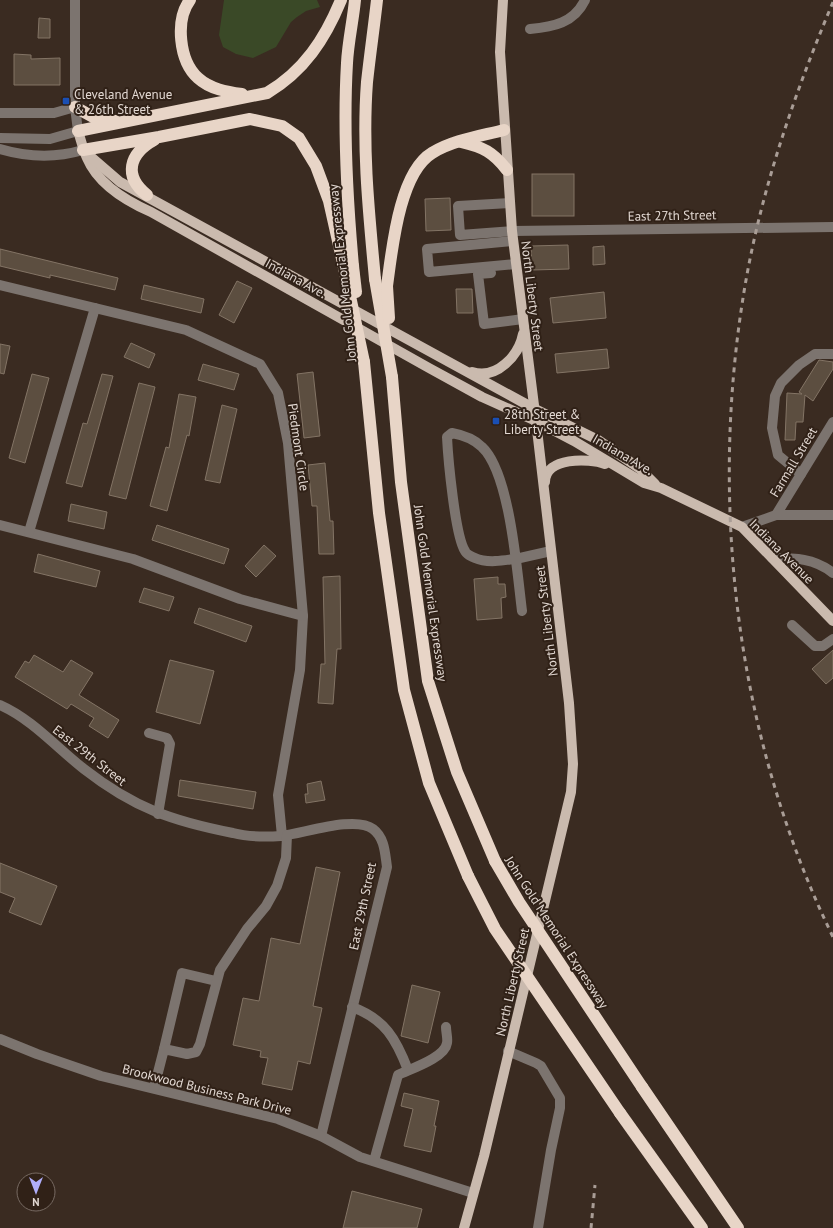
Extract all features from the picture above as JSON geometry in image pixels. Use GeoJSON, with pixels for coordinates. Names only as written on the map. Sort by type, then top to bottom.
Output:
{"type":"FeatureCollection","features":[{"type":"Feature","properties":{"kind":"highway"},"geometry":{"type":"LineString","coordinates":[[190,0],[182,16],[181,37],[184,54],[193,71],[198,78],[220,90],[249,96]]}},
{"type":"Feature","properties":{"kind":"highway"},"geometry":{"type":"LineString","coordinates":[[78,131],[267,93],[285,82],[297,72],[313,53],[341,0]]}},
{"type":"Feature","properties":{"kind":"highway","name":"John Gold Memorial Expressway"},"geometry":{"type":"LineString","coordinates":[[356,0],[347,62],[345,125],[348,265],[364,362],[379,513],[404,690],[429,783],[468,876],[495,929],[620,1113],[702,1228]]}},
{"type":"Feature","properties":{"kind":"highway","name":"John Gold Memorial Expressway"},"geometry":{"type":"LineString","coordinates":[[377,0],[367,83],[367,196],[375,279],[392,377],[401,482],[428,681],[457,772],[495,861],[519,902],[738,1228]]}},
{"type":"Feature","properties":{"kind":"highway"},"geometry":{"type":"LineString","coordinates":[[75,107],[95,118],[111,121],[132,120]]}},
{"type":"Feature","properties":{"kind":"highway"},"geometry":{"type":"LineString","coordinates":[[84,150],[250,119],[271,122],[291,131],[309,152],[329,201],[348,265]]}},
{"type":"Feature","properties":{"kind":"highway"},"geometry":{"type":"LineString","coordinates":[[392,377],[387,286],[395,226],[409,184],[417,168],[431,153],[458,142],[504,130]]}},
{"type":"Feature","properties":{"kind":"highway"},"geometry":{"type":"LineString","coordinates":[[147,195],[139,189],[132,177],[133,160],[143,147],[160,137]]}},
{"type":"Feature","properties":{"kind":"highway"},"geometry":{"type":"LineString","coordinates":[[458,142],[474,145],[495,155],[507,170]]}},
{"type":"Feature","properties":{"kind":"main road","name":"North Liberty Street"},"geometry":{"type":"LineString","coordinates":[[464,1228],[571,792],[573,764],[569,703],[536,421],[512,236],[500,52],[502,0]]}},
{"type":"Feature","properties":{"kind":"main road","name":"Indiana Ave."},"geometry":{"type":"LineString","coordinates":[[78,131],[91,167],[98,176],[125,200],[150,212],[429,368],[574,441],[644,483],[661,488]]}},
{"type":"Feature","properties":{"kind":"main road","name":"Indiana Ave."},"geometry":{"type":"LineString","coordinates":[[84,150],[120,182],[147,195],[534,409],[598,440],[620,454],[661,488]]}},
{"type":"Feature","properties":{"kind":"main road"},"geometry":{"type":"LineString","coordinates":[[460,367],[477,374],[486,373],[511,360],[518,350],[523,323]]}},
{"type":"Feature","properties":{"kind":"main road"},"geometry":{"type":"LineString","coordinates":[[545,498],[545,477],[549,471],[567,462],[587,459],[618,468]]}},
{"type":"Feature","properties":{"kind":"main road","name":"Indiana Avenue"},"geometry":{"type":"LineString","coordinates":[[661,488],[742,527],[833,621]]}},
{"type":"Feature","properties":{"kind":"street"},"geometry":{"type":"LineString","coordinates":[[0,138],[50,139],[78,131],[75,107],[75,0]]}},
{"type":"Feature","properties":{"kind":"street"},"geometry":{"type":"LineString","coordinates":[[530,29],[550,28],[568,20],[578,11],[585,0]]}},
{"type":"Feature","properties":{"kind":"street"},"geometry":{"type":"LineString","coordinates":[[0,114],[54,113],[75,107]]}},
{"type":"Feature","properties":{"kind":"street"},"geometry":{"type":"LineString","coordinates":[[0,149],[22,154],[52,156],[84,150]]}},
{"type":"Feature","properties":{"kind":"street"},"geometry":{"type":"LineString","coordinates":[[510,202],[458,206],[460,236],[512,236]]}},
{"type":"Feature","properties":{"kind":"street","name":"East 27th Street"},"geometry":{"type":"LineString","coordinates":[[512,236],[833,227]]}},
{"type":"Feature","properties":{"kind":"street"},"geometry":{"type":"LineString","coordinates":[[512,236],[427,249],[429,272],[516,267]]}},
{"type":"Feature","properties":{"kind":"street"},"geometry":{"type":"LineString","coordinates":[[516,267],[478,274],[484,324],[523,323]]}},
{"type":"Feature","properties":{"kind":"street","name":"Piedmont Circle"},"geometry":{"type":"LineString","coordinates":[[0,285],[186,330],[260,364],[271,379],[278,393],[288,443],[303,616],[300,670],[278,795],[285,835],[286,858],[277,886],[266,906],[247,929],[220,970],[200,1044],[196,1052],[187,1054],[164,1049]]}},
{"type":"Feature","properties":{"kind":"street"},"geometry":{"type":"LineString","coordinates":[[28,532],[95,308]]}},
{"type":"Feature","properties":{"kind":"street"},"geometry":{"type":"LineString","coordinates":[[801,474],[778,455],[772,428],[775,396],[781,383],[799,365],[815,354],[833,354]]}},
{"type":"Feature","properties":{"kind":"street","name":"Farmall Street"},"geometry":{"type":"LineString","coordinates":[[776,515],[833,422]]}},
{"type":"Feature","properties":{"kind":"street"},"geometry":{"type":"LineString","coordinates":[[522,611],[516,559],[504,493],[495,467],[482,447],[465,436],[452,433],[447,436],[447,448],[458,531],[465,552],[475,559],[486,560],[516,559],[551,551]]}},
{"type":"Feature","properties":{"kind":"street"},"geometry":{"type":"LineString","coordinates":[[742,527],[776,515],[833,515]]}},
{"type":"Feature","properties":{"kind":"street"},"geometry":{"type":"LineString","coordinates":[[0,524],[134,559],[240,599],[303,616]]}},
{"type":"Feature","properties":{"kind":"street"},"geometry":{"type":"LineString","coordinates":[[772,558],[806,559],[818,563],[833,573]]}},
{"type":"Feature","properties":{"kind":"street"},"geometry":{"type":"LineString","coordinates":[[792,625],[815,646],[823,646],[833,639]]}},
{"type":"Feature","properties":{"kind":"street","name":"East 29th Street"},"geometry":{"type":"LineString","coordinates":[[0,705],[30,724],[110,789],[133,803],[158,814],[189,824],[242,835],[285,835],[357,824],[373,828],[383,841],[387,868],[321,1136]]}},
{"type":"Feature","properties":{"kind":"street"},"geometry":{"type":"LineString","coordinates":[[149,733],[167,738],[170,744],[158,814]]}},
{"type":"Feature","properties":{"kind":"street"},"geometry":{"type":"LineString","coordinates":[[154,1088],[182,974],[216,981]]}},
{"type":"Feature","properties":{"kind":"street"},"geometry":{"type":"LineString","coordinates":[[352,1007],[367,1012],[382,1023],[398,1044],[408,1070]]}},
{"type":"Feature","properties":{"kind":"street"},"geometry":{"type":"LineString","coordinates":[[374,1161],[398,1075],[435,1058],[443,1051],[447,1044],[446,1028]]}},
{"type":"Feature","properties":{"kind":"street","name":"Brookwood Business Park Drive"},"geometry":{"type":"LineString","coordinates":[[0,1039],[36,1054],[101,1076],[278,1119],[321,1136],[360,1157],[473,1193]]}},
{"type":"Feature","properties":{"kind":"street"},"geometry":{"type":"LineString","coordinates":[[508,1051],[541,1066],[560,1098],[560,1108],[551,1150],[538,1228]]}},
{"type":"Feature","properties":{"kind":"green space"},"geometry":{"type":"Polygon","coordinates":[[[224,0],[317,0],[320,7],[306,11],[297,17],[291,22],[276,47],[253,58],[236,54],[223,47],[219,35],[224,0]]]}},
{"type":"Feature","properties":{"kind":"building"},"geometry":{"type":"Polygon","coordinates":[[[39,18],[50,19],[50,38],[38,38],[39,18]]]}},
{"type":"Feature","properties":{"kind":"building"},"geometry":{"type":"Polygon","coordinates":[[[14,54],[31,55],[31,59],[60,58],[60,85],[14,85],[14,54]]]}},
{"type":"Feature","properties":{"kind":"building"},"geometry":{"type":"Polygon","coordinates":[[[532,174],[574,174],[574,216],[532,216],[532,174]]]}},
{"type":"Feature","properties":{"kind":"building"},"geometry":{"type":"Polygon","coordinates":[[[450,198],[451,230],[426,231],[425,199],[450,198]]]}},
{"type":"Feature","properties":{"kind":"building"},"geometry":{"type":"Polygon","coordinates":[[[568,245],[569,269],[532,270],[531,246],[568,245]]]}},
{"type":"Feature","properties":{"kind":"building"},"geometry":{"type":"Polygon","coordinates":[[[604,246],[605,264],[593,265],[593,247],[604,246]]]}},
{"type":"Feature","properties":{"kind":"building"},"geometry":{"type":"Polygon","coordinates":[[[0,249],[118,278],[115,290],[50,275],[50,278],[0,266],[0,249]]]}},
{"type":"Feature","properties":{"kind":"building"},"geometry":{"type":"Polygon","coordinates":[[[237,281],[252,288],[234,323],[219,315],[237,281]]]}},
{"type":"Feature","properties":{"kind":"building"},"geometry":{"type":"Polygon","coordinates":[[[144,285],[204,299],[201,313],[141,299],[144,285]]]}},
{"type":"Feature","properties":{"kind":"building"},"geometry":{"type":"Polygon","coordinates":[[[456,289],[472,289],[473,313],[457,313],[456,289]]]}},
{"type":"Feature","properties":{"kind":"building"},"geometry":{"type":"Polygon","coordinates":[[[604,292],[606,318],[553,323],[550,298],[604,292]]]}},
{"type":"Feature","properties":{"kind":"building"},"geometry":{"type":"Polygon","coordinates":[[[131,343],[155,354],[149,368],[124,357],[131,343]]]}},
{"type":"Feature","properties":{"kind":"building"},"geometry":{"type":"Polygon","coordinates":[[[0,344],[10,346],[4,374],[0,373],[0,344]]]}},
{"type":"Feature","properties":{"kind":"building"},"geometry":{"type":"Polygon","coordinates":[[[607,349],[609,368],[557,373],[555,354],[607,349]]]}},
{"type":"Feature","properties":{"kind":"building"},"geometry":{"type":"Polygon","coordinates":[[[819,360],[833,362],[833,369],[813,401],[805,395],[803,422],[796,422],[795,440],[785,440],[787,393],[802,394],[799,392],[819,360]]]}},
{"type":"Feature","properties":{"kind":"building"},"geometry":{"type":"Polygon","coordinates":[[[203,364],[239,374],[234,390],[198,380],[203,364]]]}},
{"type":"Feature","properties":{"kind":"building"},"geometry":{"type":"Polygon","coordinates":[[[313,372],[320,436],[304,438],[297,374],[313,372]]]}},
{"type":"Feature","properties":{"kind":"building"},"geometry":{"type":"Polygon","coordinates":[[[32,374],[49,378],[25,463],[9,458],[32,374]]]}},
{"type":"Feature","properties":{"kind":"building"},"geometry":{"type":"Polygon","coordinates":[[[102,374],[113,376],[82,487],[66,483],[83,423],[87,424],[102,374]]]}},
{"type":"Feature","properties":{"kind":"building"},"geometry":{"type":"Polygon","coordinates":[[[139,383],[155,387],[126,499],[109,495],[139,383]]]}},
{"type":"Feature","properties":{"kind":"building"},"geometry":{"type":"Polygon","coordinates":[[[179,394],[196,397],[189,436],[187,435],[167,511],[150,506],[166,447],[169,448],[179,394]]]}},
{"type":"Feature","properties":{"kind":"building"},"geometry":{"type":"Polygon","coordinates":[[[222,405],[237,409],[220,483],[205,480],[222,405]]]}},
{"type":"Feature","properties":{"kind":"building"},"geometry":{"type":"Polygon","coordinates":[[[325,463],[330,521],[333,521],[334,554],[319,554],[317,506],[312,506],[308,465],[325,463]]]}},
{"type":"Feature","properties":{"kind":"building"},"geometry":{"type":"Polygon","coordinates":[[[71,504],[107,512],[104,529],[68,521],[71,504]]]}},
{"type":"Feature","properties":{"kind":"building"},"geometry":{"type":"Polygon","coordinates":[[[157,525],[229,549],[224,564],[152,540],[157,525]]]}},
{"type":"Feature","properties":{"kind":"building"},"geometry":{"type":"Polygon","coordinates":[[[264,545],[276,556],[256,577],[245,566],[264,545]]]}},
{"type":"Feature","properties":{"kind":"building"},"geometry":{"type":"Polygon","coordinates":[[[38,554],[100,571],[96,587],[34,572],[38,554]]]}},
{"type":"Feature","properties":{"kind":"building"},"geometry":{"type":"Polygon","coordinates":[[[340,576],[341,649],[337,649],[333,704],[318,703],[321,664],[325,664],[323,577],[340,576]]]}},
{"type":"Feature","properties":{"kind":"building"},"geometry":{"type":"Polygon","coordinates":[[[498,577],[498,584],[505,584],[506,597],[501,598],[502,618],[477,620],[474,579],[498,577]]]}},
{"type":"Feature","properties":{"kind":"building"},"geometry":{"type":"Polygon","coordinates":[[[144,588],[174,597],[169,611],[139,602],[144,588]]]}},
{"type":"Feature","properties":{"kind":"building"},"geometry":{"type":"Polygon","coordinates":[[[199,608],[252,626],[246,642],[194,623],[199,608]]]}},
{"type":"Feature","properties":{"kind":"building"},"geometry":{"type":"Polygon","coordinates":[[[833,650],[833,678],[826,684],[812,669],[833,650]]]}},
{"type":"Feature","properties":{"kind":"building"},"geometry":{"type":"Polygon","coordinates":[[[34,655],[63,672],[71,660],[93,673],[79,695],[119,720],[108,738],[89,726],[94,718],[71,704],[67,709],[15,677],[25,661],[29,663],[34,655]]]}},
{"type":"Feature","properties":{"kind":"building"},"geometry":{"type":"Polygon","coordinates":[[[170,660],[214,671],[200,724],[156,712],[170,660]]]}},
{"type":"Feature","properties":{"kind":"building"},"geometry":{"type":"Polygon","coordinates":[[[180,780],[256,792],[253,809],[178,796],[180,780]]]}},
{"type":"Feature","properties":{"kind":"building"},"geometry":{"type":"Polygon","coordinates":[[[321,781],[325,800],[306,803],[305,794],[308,794],[307,784],[321,781]]]}},
{"type":"Feature","properties":{"kind":"building"},"geometry":{"type":"Polygon","coordinates":[[[0,863],[57,886],[41,925],[9,912],[15,898],[0,892],[0,863]]]}},
{"type":"Feature","properties":{"kind":"building"},"geometry":{"type":"Polygon","coordinates":[[[316,867],[340,872],[313,1006],[322,1008],[310,1064],[298,1061],[292,1090],[262,1084],[268,1058],[260,1057],[261,1051],[233,1045],[243,998],[259,1001],[271,938],[300,944],[316,867]]]}},
{"type":"Feature","properties":{"kind":"building"},"geometry":{"type":"Polygon","coordinates":[[[412,985],[440,992],[428,1043],[401,1036],[412,985]]]}},
{"type":"Feature","properties":{"kind":"building"},"geometry":{"type":"Polygon","coordinates":[[[404,1093],[439,1101],[431,1152],[404,1146],[413,1109],[401,1106],[404,1093]]]}},
{"type":"Feature","properties":{"kind":"building"},"geometry":{"type":"Polygon","coordinates":[[[352,1191],[422,1209],[417,1228],[343,1228],[352,1191]]]}},
{"type":"Feature","properties":{"kind":"railway"},"geometry":{"type":"LineString","coordinates":[[833,2],[791,111],[779,147],[758,222],[743,298],[733,379],[729,461],[731,543],[740,625],[754,706],[774,785],[800,862],[833,937]]}},
{"type":"Feature","properties":{"kind":"railway"},"geometry":{"type":"LineString","coordinates":[[591,1228],[595,1185]]}},
{"type":"Feature","properties":{"kind":"place","name":"Cleveland Avenue & 26th Street"},"geometry":{"type":"Point","coordinates":[66,101]}},
{"type":"Feature","properties":{"kind":"place","name":"28th Street & Liberty Street"},"geometry":{"type":"Point","coordinates":[496,421]}}]}
